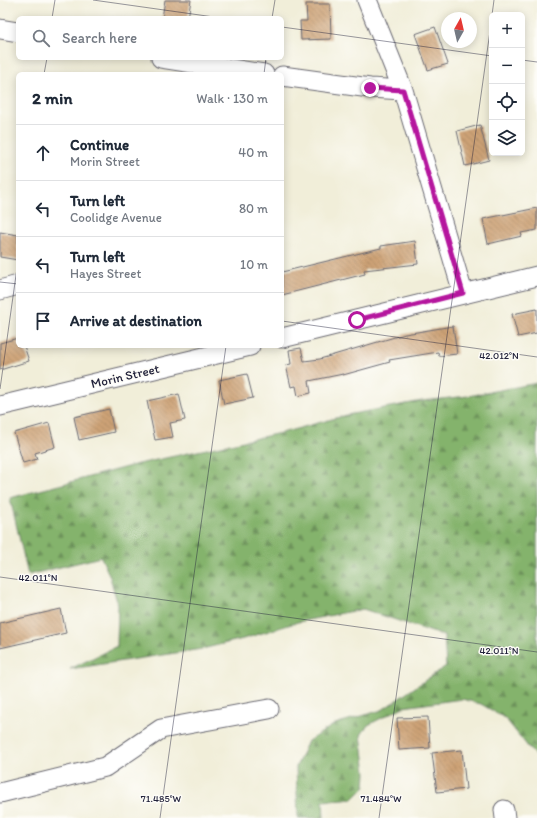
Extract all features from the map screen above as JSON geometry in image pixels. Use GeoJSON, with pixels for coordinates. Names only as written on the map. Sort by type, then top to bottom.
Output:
{"type":"FeatureCollection","features":[{"type":"Feature","properties":{"kind":"street"},"geometry":{"type":"LineString","coordinates":[[367,0],[403,90],[463,293]]}},
{"type":"Feature","properties":{"kind":"street"},"geometry":{"type":"LineString","coordinates":[[0,29],[16,32]]}},
{"type":"Feature","properties":{"kind":"street"},"geometry":{"type":"LineString","coordinates":[[175,60],[251,72]]}},
{"type":"Feature","properties":{"kind":"street"},"geometry":{"type":"LineString","coordinates":[[284,76],[370,88],[403,90]]}},
{"type":"Feature","properties":{"kind":"street"},"geometry":{"type":"LineString","coordinates":[[284,338],[537,276]]}},
{"type":"Feature","properties":{"kind":"street"},"geometry":{"type":"LineString","coordinates":[[0,290],[16,286]]}},
{"type":"Feature","properties":{"kind":"street","name":"Morin Street"},"geometry":{"type":"LineString","coordinates":[[0,406],[242,348]]}},
{"type":"Feature","properties":{"kind":"street"},"geometry":{"type":"LineString","coordinates":[[0,793],[105,767],[161,729],[269,709]]}},
{"type":"Feature","properties":{"kind":"green space"},"geometry":{"type":"Polygon","coordinates":[[[537,383],[537,758],[505,718],[481,704],[462,699],[403,707],[368,725],[361,735],[366,773],[365,787],[354,798],[323,801],[324,818],[298,818],[296,767],[308,741],[335,724],[382,710],[446,666],[444,636],[363,609],[298,622],[243,639],[202,649],[70,669],[117,646],[118,605],[110,577],[101,557],[28,575],[10,498],[138,464],[285,432],[347,415],[422,401],[468,396],[537,383]]]}},
{"type":"Feature","properties":{"kind":"building"},"geometry":{"type":"Polygon","coordinates":[[[165,0],[191,0],[188,16],[162,16],[165,0]]]}},
{"type":"Feature","properties":{"kind":"building"},"geometry":{"type":"Polygon","coordinates":[[[306,4],[330,4],[331,39],[301,40],[300,21],[307,21],[306,4]]]}},
{"type":"Feature","properties":{"kind":"building"},"geometry":{"type":"Polygon","coordinates":[[[435,27],[441,48],[442,48],[448,64],[428,70],[415,34],[435,27]]]}},
{"type":"Feature","properties":{"kind":"building"},"geometry":{"type":"Polygon","coordinates":[[[480,125],[489,160],[465,166],[457,131],[480,125]]]}},
{"type":"Feature","properties":{"kind":"building"},"geometry":{"type":"Polygon","coordinates":[[[537,208],[537,230],[521,233],[522,236],[488,244],[483,219],[537,208]]]}},
{"type":"Feature","properties":{"kind":"building"},"geometry":{"type":"Polygon","coordinates":[[[0,232],[16,235],[16,260],[0,257],[0,232]]]}},
{"type":"Feature","properties":{"kind":"building"},"geometry":{"type":"Polygon","coordinates":[[[415,241],[418,264],[364,270],[365,274],[284,294],[284,272],[381,248],[381,246],[415,241]]]}},
{"type":"Feature","properties":{"kind":"building"},"geometry":{"type":"Polygon","coordinates":[[[537,309],[537,333],[518,337],[512,314],[537,309]]]}},
{"type":"Feature","properties":{"kind":"building"},"geometry":{"type":"Polygon","coordinates":[[[453,326],[457,354],[439,356],[438,352],[389,360],[390,362],[343,375],[309,381],[311,393],[298,396],[296,386],[291,387],[286,365],[291,364],[289,350],[301,348],[304,361],[320,359],[405,334],[453,326]]]}},
{"type":"Feature","properties":{"kind":"building"},"geometry":{"type":"Polygon","coordinates":[[[16,339],[16,348],[25,348],[29,361],[0,370],[0,343],[16,339]]]}},
{"type":"Feature","properties":{"kind":"building"},"geometry":{"type":"Polygon","coordinates":[[[247,374],[253,398],[224,404],[219,380],[247,374]]]}},
{"type":"Feature","properties":{"kind":"building"},"geometry":{"type":"Polygon","coordinates":[[[179,394],[185,420],[170,423],[173,437],[155,440],[147,401],[179,394]]]}},
{"type":"Feature","properties":{"kind":"building"},"geometry":{"type":"Polygon","coordinates":[[[109,409],[114,432],[79,440],[74,417],[109,409]]]}},
{"type":"Feature","properties":{"kind":"building"},"geometry":{"type":"Polygon","coordinates":[[[49,423],[55,447],[35,453],[37,459],[23,463],[14,433],[49,423]]]}},
{"type":"Feature","properties":{"kind":"building"},"geometry":{"type":"Polygon","coordinates":[[[61,609],[66,633],[0,648],[0,623],[61,609]]]}},
{"type":"Feature","properties":{"kind":"building"},"geometry":{"type":"Polygon","coordinates":[[[428,717],[430,748],[399,750],[397,718],[428,717]]]}},
{"type":"Feature","properties":{"kind":"building"},"geometry":{"type":"Polygon","coordinates":[[[462,750],[466,789],[437,792],[432,753],[462,750]]]}},
{"type":"Feature","properties":{"kind":"route"},"geometry":{"type":"LineString","coordinates":[[357,320],[463,293],[403,90],[370,88]]}}]}
